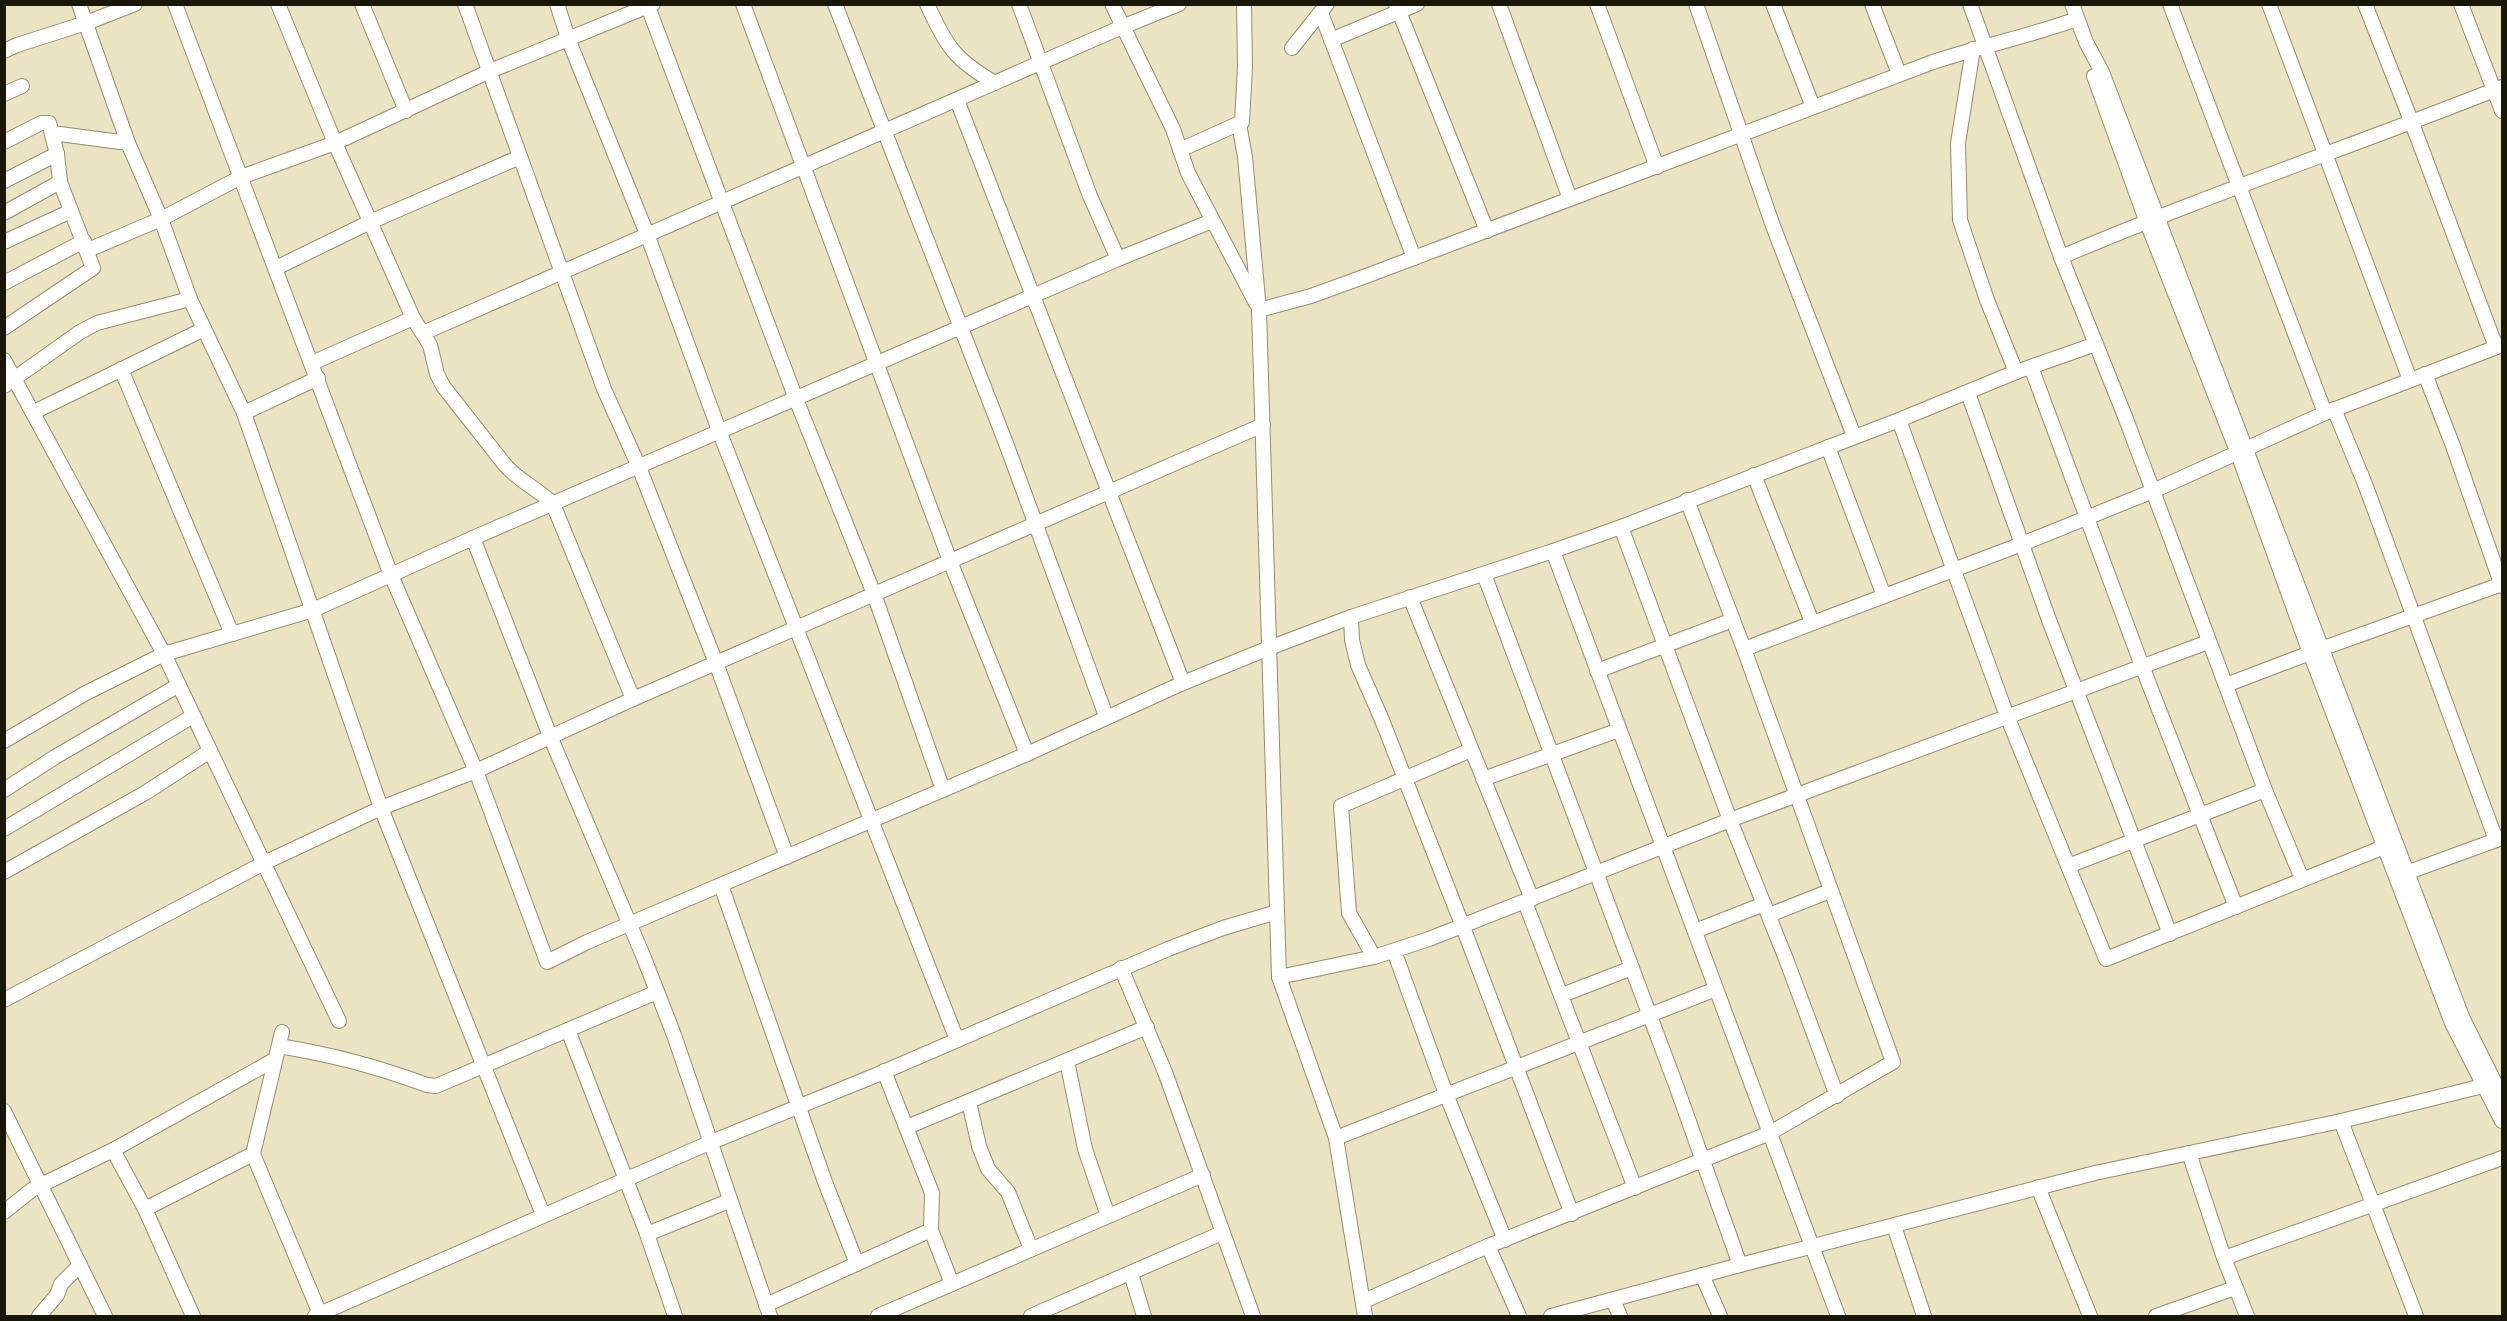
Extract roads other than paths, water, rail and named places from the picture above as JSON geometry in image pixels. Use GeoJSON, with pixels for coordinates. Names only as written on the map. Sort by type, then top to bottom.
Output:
{"type":"FeatureCollection","features":[{"type":"Feature","properties":{"kind":"street"},"geometry":{"type":"LineString","coordinates":[[79,4],[128,143],[161,219],[190,299],[244,413],[381,808],[543,1215]]}},
{"type":"Feature","properties":{"kind":"street"},"geometry":{"type":"LineString","coordinates":[[4,51],[135,4]]}},
{"type":"Feature","properties":{"kind":"street"},"geometry":{"type":"LineString","coordinates":[[175,4],[391,575],[476,771],[547,962],[1027,754],[1183,682],[1351,617],[1621,527],[1968,393],[2016,372],[2096,344]]}},
{"type":"Feature","properties":{"kind":"street"},"geometry":{"type":"LineString","coordinates":[[278,4],[335,143],[413,318],[429,345],[437,374],[505,465],[517,478],[543,494],[553,504],[633,699]]}},
{"type":"Feature","properties":{"kind":"street"},"geometry":{"type":"LineString","coordinates":[[362,4],[406,111]]}},
{"type":"Feature","properties":{"kind":"street"},"geometry":{"type":"LineString","coordinates":[[465,4],[560,272],[604,388],[639,467],[716,663],[787,857]]}},
{"type":"Feature","properties":{"kind":"street"},"geometry":{"type":"LineString","coordinates":[[556,4],[647,234],[720,433],[957,1040]]}},
{"type":"Feature","properties":{"kind":"street"},"geometry":{"type":"LineString","coordinates":[[743,4],[876,364],[1027,754]]}},
{"type":"Feature","properties":{"kind":"street"},"geometry":{"type":"LineString","coordinates":[[835,4],[1006,446],[1106,716]]}},
{"type":"Feature","properties":{"kind":"street"},"geometry":{"type":"LineString","coordinates":[[927,4],[952,52],[968,68],[995,83]]}},
{"type":"Feature","properties":{"kind":"street"},"geometry":{"type":"LineString","coordinates":[[1019,4],[1089,196],[1118,259]]}},
{"type":"Feature","properties":{"kind":"street"},"geometry":{"type":"LineString","coordinates":[[1112,4],[1173,129],[1188,173],[1259,310]]}},
{"type":"Feature","properties":{"kind":"street"},"geometry":{"type":"LineString","coordinates":[[423,333],[802,166],[1179,4]]}},
{"type":"Feature","properties":{"kind":"street"},"geometry":{"type":"LineString","coordinates":[[1180,150],[1239,124],[1244,118],[1244,4]]}},
{"type":"Feature","properties":{"kind":"street"},"geometry":{"type":"LineString","coordinates":[[1331,40],[1398,8],[1417,4]]}},
{"type":"Feature","properties":{"kind":"street"},"geometry":{"type":"LineString","coordinates":[[1499,4],[1570,199]]}},
{"type":"Feature","properties":{"kind":"street"},"geometry":{"type":"LineString","coordinates":[[1597,4],[1657,167]]}},
{"type":"Feature","properties":{"kind":"street"},"geometry":{"type":"LineString","coordinates":[[1696,4],[1773,226],[1854,436]]}},
{"type":"Feature","properties":{"kind":"street"},"geometry":{"type":"LineString","coordinates":[[1773,4],[1813,107]]}},
{"type":"Feature","properties":{"kind":"street"},"geometry":{"type":"LineString","coordinates":[[1872,4],[1899,74]]}},
{"type":"Feature","properties":{"kind":"street"},"geometry":{"type":"LineString","coordinates":[[1970,4],[1979,47],[2153,491],[2265,790],[2302,879]]}},
{"type":"Feature","properties":{"kind":"street"},"geometry":{"type":"LineString","coordinates":[[2072,4],[2086,42],[2102,72],[2151,219],[2241,450],[2316,651],[2384,847],[2452,1023],[2502,1097]]}},
{"type":"Feature","properties":{"kind":"street"},"geometry":{"type":"LineString","coordinates":[[2170,4],[2239,188],[2329,411],[2365,484],[2499,839],[2406,873]]}},
{"type":"Feature","properties":{"kind":"street"},"geometry":{"type":"LineString","coordinates":[[2269,4],[2410,380]]}},
{"type":"Feature","properties":{"kind":"street"},"geometry":{"type":"LineString","coordinates":[[1744,649],[2087,518],[2153,491],[2329,411],[2499,346],[2365,4]]}},
{"type":"Feature","properties":{"kind":"street"},"geometry":{"type":"LineString","coordinates":[[2461,4],[2499,89],[2502,111]]}},
{"type":"Feature","properties":{"kind":"street"},"geometry":{"type":"LineString","coordinates":[[4,283],[86,245],[161,219],[242,177],[335,143],[490,71],[569,41],[650,5],[720,202],[874,594],[897,666],[943,790]]}},
{"type":"Feature","properties":{"kind":"street"},"geometry":{"type":"LineString","coordinates":[[1398,8],[1487,231]]}},
{"type":"Feature","properties":{"kind":"street"},"geometry":{"type":"LineString","coordinates":[[1324,9],[1331,40],[1414,258]]}},
{"type":"Feature","properties":{"kind":"street"},"geometry":{"type":"LineString","coordinates":[[1292,48],[1324,9]]}},
{"type":"Feature","properties":{"kind":"street"},"geometry":{"type":"LineString","coordinates":[[1259,310],[1311,296],[1899,74],[1979,47],[2035,34],[2077,19]]}},
{"type":"Feature","properties":{"kind":"street"},"geometry":{"type":"LineString","coordinates":[[1979,47],[1958,143],[1960,220],[1987,300],[2016,372]]}},
{"type":"Feature","properties":{"kind":"street"},"geometry":{"type":"LineString","coordinates":[[4,94],[22,86]]}},
{"type":"Feature","properties":{"kind":"street"},"geometry":{"type":"LineString","coordinates":[[2061,256],[2151,219],[2499,89]]}},
{"type":"Feature","properties":{"kind":"street"},"geometry":{"type":"LineString","coordinates":[[957,100],[1183,682]]}},
{"type":"Feature","properties":{"kind":"street"},"geometry":{"type":"LineString","coordinates":[[4,142],[45,122],[51,127],[60,182],[93,267],[4,328]]}},
{"type":"Feature","properties":{"kind":"street"},"geometry":{"type":"LineString","coordinates":[[1239,124],[1245,157],[1259,310],[1279,977],[1336,1138],[1365,1317]]}},
{"type":"Feature","properties":{"kind":"street"},"geometry":{"type":"LineString","coordinates":[[52,133],[128,143]]}},
{"type":"Feature","properties":{"kind":"street"},"geometry":{"type":"LineString","coordinates":[[4,181],[57,154]]}},
{"type":"Feature","properties":{"kind":"street"},"geometry":{"type":"LineString","coordinates":[[276,268],[370,222],[520,158]]}},
{"type":"Feature","properties":{"kind":"street"},"geometry":{"type":"LineString","coordinates":[[4,213],[60,182]]}},
{"type":"Feature","properties":{"kind":"street"},"geometry":{"type":"LineString","coordinates":[[4,242],[71,211]]}},
{"type":"Feature","properties":{"kind":"street"},"geometry":{"type":"LineString","coordinates":[[4,741],[86,693],[164,654],[313,610],[473,538],[1118,259],[1212,221]]}},
{"type":"Feature","properties":{"kind":"street"},"geometry":{"type":"LineString","coordinates":[[10,382],[97,323],[190,299]]}},
{"type":"Feature","properties":{"kind":"street"},"geometry":{"type":"LineString","coordinates":[[312,363],[413,318]]}},
{"type":"Feature","properties":{"kind":"street"},"geometry":{"type":"LineString","coordinates":[[34,412],[204,329]]}},
{"type":"Feature","properties":{"kind":"street"},"geometry":{"type":"LineString","coordinates":[[4,360],[10,382],[34,412],[164,654],[339,1021]]}},
{"type":"Feature","properties":{"kind":"street"},"geometry":{"type":"LineString","coordinates":[[2031,367],[2142,666],[2236,907]]}},
{"type":"Feature","properties":{"kind":"street"},"geometry":{"type":"LineString","coordinates":[[121,369],[232,634]]}},
{"type":"Feature","properties":{"kind":"street"},"geometry":{"type":"LineString","coordinates":[[2226,685],[2502,584],[2425,374]]}},
{"type":"Feature","properties":{"kind":"street"},"geometry":{"type":"LineString","coordinates":[[244,413],[318,378]]}},
{"type":"Feature","properties":{"kind":"street"},"geometry":{"type":"LineString","coordinates":[[1968,393],[2076,691],[2170,934]]}},
{"type":"Feature","properties":{"kind":"street"},"geometry":{"type":"LineString","coordinates":[[1899,420],[2007,717],[2106,959],[2384,847]]}},
{"type":"Feature","properties":{"kind":"street"},"geometry":{"type":"LineString","coordinates":[[4,1000],[264,863],[381,808],[476,771],[633,699],[1263,425]]}},
{"type":"Feature","properties":{"kind":"street"},"geometry":{"type":"LineString","coordinates":[[1828,447],[1884,596]]}},
{"type":"Feature","properties":{"kind":"street"},"geometry":{"type":"LineString","coordinates":[[1754,475],[1812,622]]}},
{"type":"Feature","properties":{"kind":"street"},"geometry":{"type":"LineString","coordinates":[[1364,1301],[1488,1246],[1770,1133],[1893,1062],[1744,649],[1687,500]]}},
{"type":"Feature","properties":{"kind":"street"},"geometry":{"type":"LineString","coordinates":[[1621,527],[1730,820],[1767,909],[1837,1096]]}},
{"type":"Feature","properties":{"kind":"street"},"geometry":{"type":"LineString","coordinates":[[473,538],[550,736],[677,1044],[768,1311],[856,1264],[931,1230]]}},
{"type":"Feature","properties":{"kind":"street"},"geometry":{"type":"LineString","coordinates":[[1553,551],[1838,1317]]}},
{"type":"Feature","properties":{"kind":"street"},"geometry":{"type":"LineString","coordinates":[[1484,574],[1551,755],[1598,873],[1740,1265]]}},
{"type":"Feature","properties":{"kind":"street"},"geometry":{"type":"LineString","coordinates":[[1410,597],[1483,779],[1635,1188]]}},
{"type":"Feature","properties":{"kind":"street"},"geometry":{"type":"LineString","coordinates":[[1351,617],[1352,640],[1358,665],[1405,778],[1572,1214]]}},
{"type":"Feature","properties":{"kind":"street"},"geometry":{"type":"LineString","coordinates":[[1597,671],[1733,620]]}},
{"type":"Feature","properties":{"kind":"street"},"geometry":{"type":"LineString","coordinates":[[1279,977],[1374,957],[1463,927],[1730,820],[2208,642]]}},
{"type":"Feature","properties":{"kind":"street"},"geometry":{"type":"LineString","coordinates":[[2316,651],[2463,1019],[2493,1083],[2502,1121]]}},
{"type":"Feature","properties":{"kind":"street"},"geometry":{"type":"LineString","coordinates":[[4,790],[55,757],[178,685]]}},
{"type":"Feature","properties":{"kind":"street"},"geometry":{"type":"LineString","coordinates":[[4,829],[193,716]]}},
{"type":"Feature","properties":{"kind":"street"},"geometry":{"type":"LineString","coordinates":[[1483,779],[1619,730]]}},
{"type":"Feature","properties":{"kind":"street"},"geometry":{"type":"LineString","coordinates":[[1374,957],[1349,913],[1340,811],[1344,803],[1471,750]]}},
{"type":"Feature","properties":{"kind":"street"},"geometry":{"type":"LineString","coordinates":[[4,872],[144,793],[210,751]]}},
{"type":"Feature","properties":{"kind":"street"},"geometry":{"type":"LineString","coordinates":[[2068,866],[2265,790]]}},
{"type":"Feature","properties":{"kind":"street"},"geometry":{"type":"LineString","coordinates":[[722,885],[825,1182],[856,1264]]}},
{"type":"Feature","properties":{"kind":"street"},"geometry":{"type":"LineString","coordinates":[[1695,931],[1830,891]]}},
{"type":"Feature","properties":{"kind":"street"},"geometry":{"type":"LineString","coordinates":[[278,1046],[253,1154],[317,1316],[709,1143],[957,1040],[1121,968],[1223,928],[1277,912]]}},
{"type":"Feature","properties":{"kind":"street"},"geometry":{"type":"LineString","coordinates":[[1394,951],[1446,1094],[1505,1239]]}},
{"type":"Feature","properties":{"kind":"street"},"geometry":{"type":"LineString","coordinates":[[1121,968],[1147,1027],[1253,1317]]}},
{"type":"Feature","properties":{"kind":"street"},"geometry":{"type":"LineString","coordinates":[[1562,995],[1632,968]]}},
{"type":"Feature","properties":{"kind":"street"},"geometry":{"type":"LineString","coordinates":[[1336,1138],[1716,988]]}},
{"type":"Feature","properties":{"kind":"street"},"geometry":{"type":"LineString","coordinates":[[4,1212],[41,1185],[113,1150],[278,1046],[365,1063],[436,1086],[657,992]]}},
{"type":"Feature","properties":{"kind":"street"},"geometry":{"type":"LineString","coordinates":[[907,1127],[1147,1027]]}},
{"type":"Feature","properties":{"kind":"street"},"geometry":{"type":"LineString","coordinates":[[568,1030],[647,1234],[675,1317]]}},
{"type":"Feature","properties":{"kind":"street"},"geometry":{"type":"LineString","coordinates":[[1067,1061],[1085,1149],[1108,1216]]}},
{"type":"Feature","properties":{"kind":"street"},"geometry":{"type":"LineString","coordinates":[[884,1071],[932,1193],[934,1206],[931,1230],[952,1284]]}},
{"type":"Feature","properties":{"kind":"street"},"geometry":{"type":"LineString","coordinates":[[1551,1317],[2038,1187],[2341,1121],[2493,1083]]}},
{"type":"Feature","properties":{"kind":"street"},"geometry":{"type":"LineString","coordinates":[[969,1102],[979,1146],[988,1169],[1008,1192],[1031,1250]]}},
{"type":"Feature","properties":{"kind":"street"},"geometry":{"type":"LineString","coordinates":[[4,1111],[105,1317]]}},
{"type":"Feature","properties":{"kind":"street"},"geometry":{"type":"LineString","coordinates":[[2341,1121],[2415,1317]]}},
{"type":"Feature","properties":{"kind":"street"},"geometry":{"type":"LineString","coordinates":[[113,1150],[145,1209],[193,1317]]}},
{"type":"Feature","properties":{"kind":"street"},"geometry":{"type":"LineString","coordinates":[[2189,1153],[2224,1258],[2247,1317]]}},
{"type":"Feature","properties":{"kind":"street"},"geometry":{"type":"LineString","coordinates":[[145,1209],[253,1154]]}},
{"type":"Feature","properties":{"kind":"street"},"geometry":{"type":"LineString","coordinates":[[2224,1258],[2502,1158]]}},
{"type":"Feature","properties":{"kind":"street"},"geometry":{"type":"LineString","coordinates":[[881,1316],[1203,1176]]}},
{"type":"Feature","properties":{"kind":"street"},"geometry":{"type":"LineString","coordinates":[[2038,1187],[2090,1317]]}},
{"type":"Feature","properties":{"kind":"street"},"geometry":{"type":"LineString","coordinates":[[647,1234],[729,1201]]}},
{"type":"Feature","properties":{"kind":"street"},"geometry":{"type":"LineString","coordinates":[[1894,1226],[1924,1317]]}},
{"type":"Feature","properties":{"kind":"street"},"geometry":{"type":"LineString","coordinates":[[1040,1315],[1222,1233]]}},
{"type":"Feature","properties":{"kind":"street"},"geometry":{"type":"LineString","coordinates":[[1488,1246],[1518,1317]]}},
{"type":"Feature","properties":{"kind":"street"},"geometry":{"type":"LineString","coordinates":[[39,1317],[57,1295],[61,1284],[80,1265]]}},
{"type":"Feature","properties":{"kind":"street"},"geometry":{"type":"LineString","coordinates":[[1131,1274],[1144,1317]]}},
{"type":"Feature","properties":{"kind":"street"},"geometry":{"type":"LineString","coordinates":[[1702,1275],[1720,1317]]}},
{"type":"Feature","properties":{"kind":"street"},"geometry":{"type":"LineString","coordinates":[[2156,1317],[2171,1314],[2235,1288]]}},
{"type":"Feature","properties":{"kind":"street"},"geometry":{"type":"LineString","coordinates":[[1613,1300],[1620,1317]]}}]}
